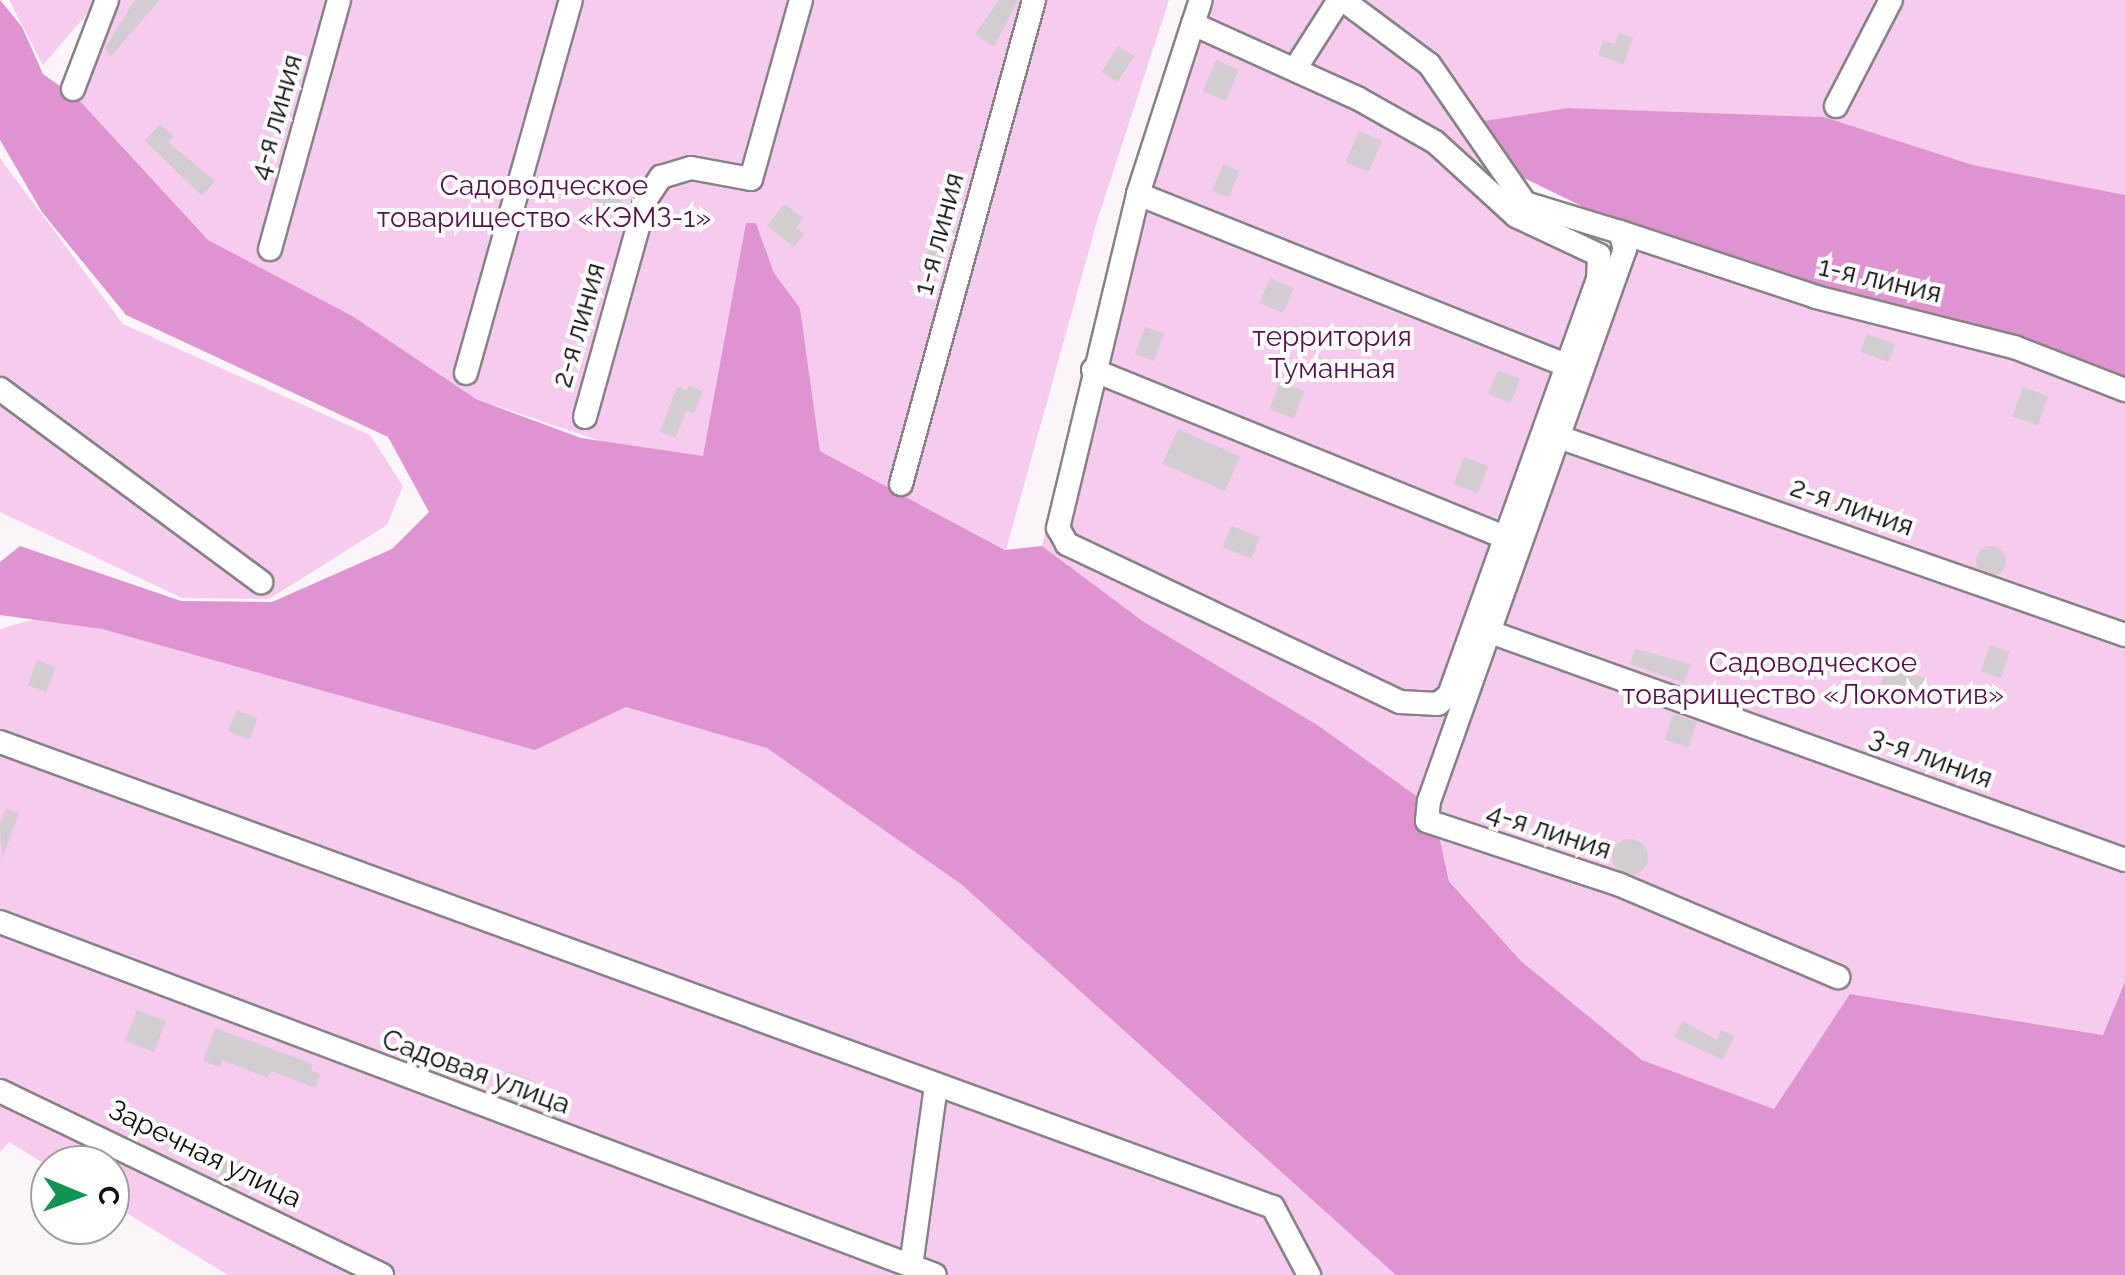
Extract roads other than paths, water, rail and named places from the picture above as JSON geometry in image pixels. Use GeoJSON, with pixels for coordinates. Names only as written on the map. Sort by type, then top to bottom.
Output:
{"type":"FeatureCollection","features":[{"type":"Feature","properties":{"kind":"street"},"geometry":{"type":"LineString","coordinates":[[73,89],[107,0]]}},
{"type":"Feature","properties":{"kind":"street","name":"4-я линия"},"geometry":{"type":"LineString","coordinates":[[270,249],[339,0]]}},
{"type":"Feature","properties":{"kind":"street"},"geometry":{"type":"LineString","coordinates":[[466,372],[572,0]]}},
{"type":"Feature","properties":{"kind":"street","name":"2-я линия"},"geometry":{"type":"LineString","coordinates":[[585,417],[646,199],[661,177],[691,168],[751,180],[801,0]]}},
{"type":"Feature","properties":{"kind":"street","name":"1-я линия"},"geometry":{"type":"LineString","coordinates":[[902,484],[1034,0]]}},
{"type":"Feature","properties":{"kind":"street"},"geometry":{"type":"LineString","coordinates":[[1201,0],[1138,194],[1093,370],[1060,515],[1066,544],[1419,708],[1449,695],[1482,629],[1559,437],[1620,269],[1625,248],[1620,232]]}},
{"type":"Feature","properties":{"kind":"street"},"geometry":{"type":"LineString","coordinates":[[1297,66],[1341,0]]}},
{"type":"Feature","properties":{"kind":"street","name":"1-я линия"},"geometry":{"type":"LineString","coordinates":[[1341,0],[1429,64],[1525,202],[1816,298],[2014,347],[2125,390]]}},
{"type":"Feature","properties":{"kind":"street"},"geometry":{"type":"LineString","coordinates":[[1836,106],[1891,0]]}},
{"type":"Feature","properties":{"kind":"street"},"geometry":{"type":"LineString","coordinates":[[1193,24],[1297,66],[1435,142],[1516,216],[1599,255],[1602,267],[1506,538],[1482,629]]}},
{"type":"Feature","properties":{"kind":"street"},"geometry":{"type":"LineString","coordinates":[[1138,194],[1567,366]]}},
{"type":"Feature","properties":{"kind":"street"},"geometry":{"type":"LineString","coordinates":[[1093,370],[1506,538]]}},
{"type":"Feature","properties":{"kind":"street"},"geometry":{"type":"LineString","coordinates":[[0,389],[261,582]]}},
{"type":"Feature","properties":{"kind":"street","name":"2-я линия"},"geometry":{"type":"LineString","coordinates":[[1559,437],[2125,634]]}},
{"type":"Feature","properties":{"kind":"street","name":"4-я линия"},"geometry":{"type":"LineString","coordinates":[[1482,629],[1427,822],[1620,885],[1838,978]]}},
{"type":"Feature","properties":{"kind":"street","name":"3-я линия"},"geometry":{"type":"LineString","coordinates":[[1482,629],[2125,860]]}},
{"type":"Feature","properties":{"kind":"street"},"geometry":{"type":"LineString","coordinates":[[0,742],[1272,1207],[1308,1275]]}},
{"type":"Feature","properties":{"kind":"street","name":"Садовая улица"},"geometry":{"type":"LineString","coordinates":[[0,922],[935,1275]]}},
{"type":"Feature","properties":{"kind":"street"},"geometry":{"type":"LineString","coordinates":[[912,1266],[936,1085]]}},
{"type":"Feature","properties":{"kind":"street","name":"Заречная улица"},"geometry":{"type":"LineString","coordinates":[[0,1091],[382,1275]]}},
{"type":"Feature","properties":{"kind":"park label","name":"Садоводческое товарищество «КЭМЗ-1»"},"geometry":{"type":"Point","coordinates":[544,202]}},
{"type":"Feature","properties":{"kind":"park label","name":"территория Туманная"},"geometry":{"type":"Point","coordinates":[1332,353]}},
{"type":"Feature","properties":{"kind":"park label","name":"Садоводческое товарищество «Локомотив»"},"geometry":{"type":"Point","coordinates":[1813,679]}}]}
